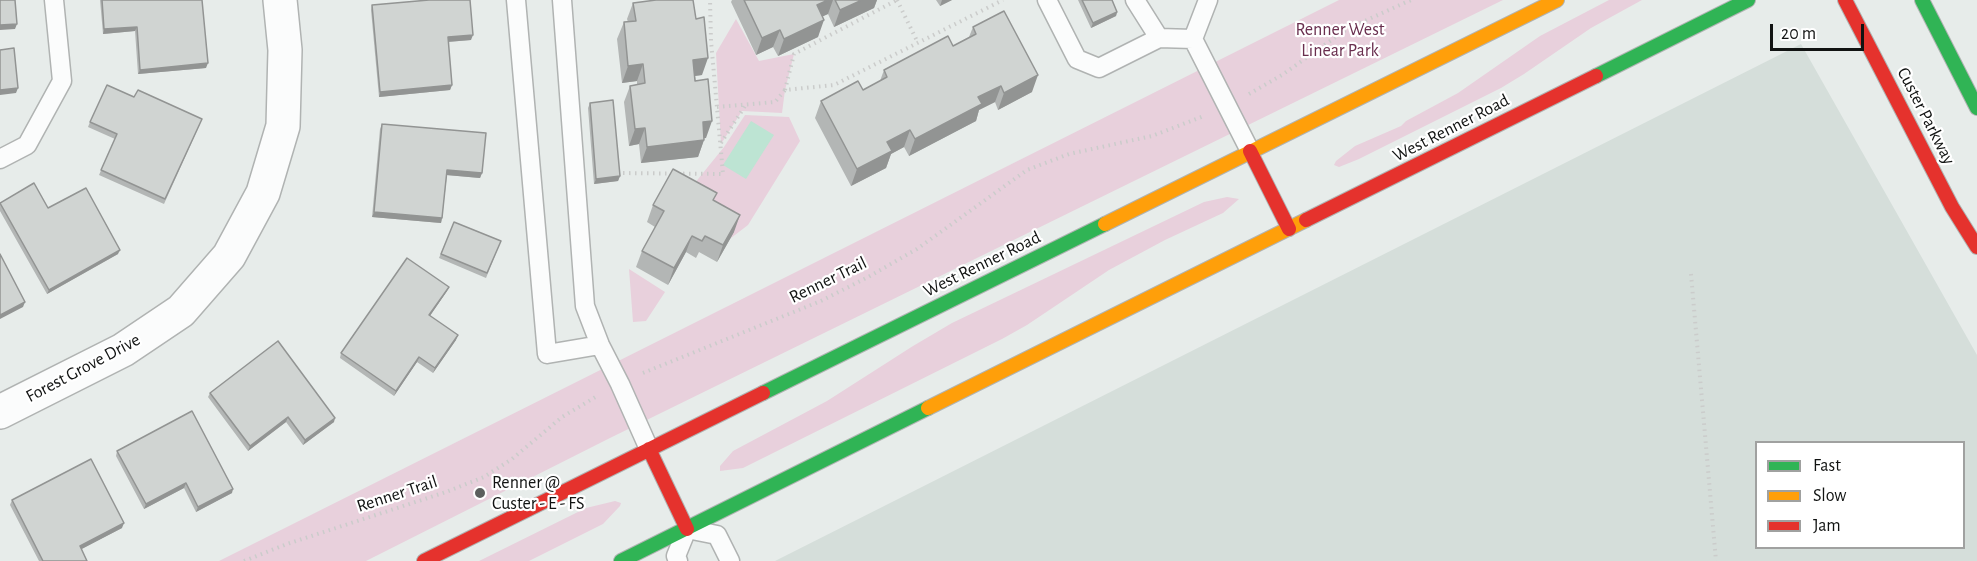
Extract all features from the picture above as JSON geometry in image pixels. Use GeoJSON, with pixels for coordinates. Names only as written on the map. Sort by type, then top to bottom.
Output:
{"type":"FeatureCollection","features":[{"type":"Feature","properties":{"kind":"main road","name":"West Renner Road"},"geometry":{"type":"LineString","coordinates":[[424,561],[1250,151],[1535,5],[1557,0]]}},
{"type":"Feature","properties":{"kind":"main road","name":"West Renner Road"},"geometry":{"type":"LineString","coordinates":[[621,561],[1748,0]]}},
{"type":"Feature","properties":{"kind":"main road","name":"Custer Parkway"},"geometry":{"type":"LineString","coordinates":[[1845,0],[1952,207],[1977,247]]}},
{"type":"Feature","properties":{"kind":"main road"},"geometry":{"type":"LineString","coordinates":[[1922,0],[1977,108]]}},
{"type":"Feature","properties":{"kind":"main road"},"geometry":{"type":"LineString","coordinates":[[1250,151],[1290,229]]}},
{"type":"Feature","properties":{"kind":"main road"},"geometry":{"type":"LineString","coordinates":[[649,450],[687,529]]}},
{"type":"Feature","properties":{"kind":"street","name":"Forest Grove Drive"},"geometry":{"type":"LineString","coordinates":[[0,412],[123,350],[162,324],[181,311],[229,256],[263,193],[283,126],[285,50],[280,0]]}},
{"type":"Feature","properties":{"kind":"lane"},"geometry":{"type":"LineString","coordinates":[[0,159],[27,146],[62,81],[54,0]]}},
{"type":"Feature","properties":{"kind":"lane"},"geometry":{"type":"LineString","coordinates":[[516,0],[547,354],[600,345]]}},
{"type":"Feature","properties":{"kind":"lane"},"geometry":{"type":"LineString","coordinates":[[562,0],[585,306],[600,345],[649,450]]}},
{"type":"Feature","properties":{"kind":"lane"},"geometry":{"type":"LineString","coordinates":[[1047,0],[1077,59],[1099,68],[1159,38],[1193,39]]}},
{"type":"Feature","properties":{"kind":"lane"},"geometry":{"type":"LineString","coordinates":[[1135,0],[1159,38]]}},
{"type":"Feature","properties":{"kind":"lane"},"geometry":{"type":"LineString","coordinates":[[1208,0],[1193,39],[1250,151]]}},
{"type":"Feature","properties":{"kind":"lane"},"geometry":{"type":"LineString","coordinates":[[678,561],[676,556],[687,529],[717,535],[730,561]]}},
{"type":"Feature","properties":{"kind":"path"},"geometry":{"type":"LineString","coordinates":[[575,173],[723,174],[711,41],[710,0]]}},
{"type":"Feature","properties":{"kind":"path"},"geometry":{"type":"LineString","coordinates":[[717,107],[775,102],[785,90],[794,54],[897,0],[918,43]]}},
{"type":"Feature","properties":{"kind":"path"},"geometry":{"type":"LineString","coordinates":[[785,90],[834,85],[1003,0]]}},
{"type":"Feature","properties":{"kind":"path","name":"Renner Trail"},"geometry":{"type":"LineString","coordinates":[[244,561],[286,544],[446,492],[484,477],[512,459],[562,417],[620,384],[721,340],[821,301],[868,277],[917,249],[1027,170],[1070,154],[1152,136],[1180,127],[1282,75],[1347,29],[1411,0]]}},
{"type":"Feature","properties":{"kind":"path"},"geometry":{"type":"LineString","coordinates":[[721,144],[745,105]]}},
{"type":"Feature","properties":{"kind":"path"},"geometry":{"type":"LineString","coordinates":[[1691,274],[1716,561]]}},
{"type":"Feature","properties":{"kind":"shaded area"},"geometry":{"type":"Polygon","coordinates":[[[1801,44],[1977,355],[1977,561],[775,561],[1801,44]]]}},
{"type":"Feature","properties":{"kind":"shaded area"},"geometry":{"type":"Polygon","coordinates":[[[751,121],[774,135],[746,179],[723,165],[751,121]]]}},
{"type":"Feature","properties":{"kind":"green space","name":"Renner West Linear Park"},"geometry":{"type":"Polygon","coordinates":[[[1339,0],[1503,0],[610,438],[366,561],[219,561],[1339,0]]]}},
{"type":"Feature","properties":{"kind":"green space"},"geometry":{"type":"Polygon","coordinates":[[[1609,0],[1642,0],[1591,28],[1501,88],[1359,159],[1339,167],[1334,165],[1355,146],[1401,126],[1406,121],[1458,93],[1540,36],[1609,0]]]}},
{"type":"Feature","properties":{"kind":"green space"},"geometry":{"type":"Polygon","coordinates":[[[736,19],[759,61],[794,54],[782,113],[742,111],[721,144],[716,53],[736,19]]]}},
{"type":"Feature","properties":{"kind":"green space"},"geometry":{"type":"Polygon","coordinates":[[[745,115],[789,117],[800,141],[748,225],[718,248],[690,189],[724,147],[745,115]]]}},
{"type":"Feature","properties":{"kind":"green space"},"geometry":{"type":"Polygon","coordinates":[[[1227,197],[1239,199],[1223,213],[1109,270],[1002,339],[743,468],[720,471],[720,466],[733,451],[827,401],[952,323],[1204,202],[1227,197]]]}},
{"type":"Feature","properties":{"kind":"green space"},"geometry":{"type":"Polygon","coordinates":[[[629,269],[665,292],[646,321],[633,322],[629,269]]]}},
{"type":"Feature","properties":{"kind":"green space"},"geometry":{"type":"Polygon","coordinates":[[[615,501],[621,503],[620,506],[603,524],[529,561],[479,561],[586,508],[615,501]]]}},
{"type":"Feature","properties":{"kind":"building"},"geometry":{"type":"Polygon","coordinates":[[[0,0],[15,0],[17,24],[0,25],[0,0]]]}},
{"type":"Feature","properties":{"kind":"building"},"geometry":{"type":"Polygon","coordinates":[[[102,0],[202,0],[208,63],[140,70],[137,27],[104,29],[102,0]]]}},
{"type":"Feature","properties":{"kind":"building"},"geometry":{"type":"Polygon","coordinates":[[[429,0],[470,0],[473,35],[448,37],[452,85],[380,92],[372,5],[429,0]]]}},
{"type":"Feature","properties":{"kind":"building"},"geometry":{"type":"Polygon","coordinates":[[[656,0],[693,0],[696,19],[704,17],[708,58],[693,60],[695,81],[708,79],[712,121],[703,122],[704,140],[647,147],[645,128],[635,129],[630,86],[645,83],[643,64],[628,66],[624,22],[636,21],[633,3],[656,0]]]}},
{"type":"Feature","properties":{"kind":"building"},"geometry":{"type":"Polygon","coordinates":[[[744,0],[828,0],[817,5],[824,20],[784,39],[780,30],[762,38],[744,0]]]}},
{"type":"Feature","properties":{"kind":"building"},"geometry":{"type":"Polygon","coordinates":[[[835,0],[862,0],[840,10],[835,0]]]}},
{"type":"Feature","properties":{"kind":"building"},"geometry":{"type":"Polygon","coordinates":[[[1082,0],[1112,0],[1117,12],[1093,23],[1082,0]]]}},
{"type":"Feature","properties":{"kind":"building"},"geometry":{"type":"Polygon","coordinates":[[[1004,11],[1038,75],[1004,93],[1001,86],[978,97],[982,104],[915,139],[910,130],[887,142],[892,151],[857,169],[821,101],[858,81],[863,90],[887,77],[884,70],[948,36],[953,46],[976,34],[973,27],[1004,11]]]}},
{"type":"Feature","properties":{"kind":"building"},"geometry":{"type":"Polygon","coordinates":[[[14,48],[18,88],[0,90],[0,50],[14,48]]]}},
{"type":"Feature","properties":{"kind":"building"},"geometry":{"type":"Polygon","coordinates":[[[107,85],[134,97],[138,90],[202,119],[165,199],[101,170],[117,134],[90,122],[107,85]]]}},
{"type":"Feature","properties":{"kind":"building"},"geometry":{"type":"Polygon","coordinates":[[[613,100],[620,176],[596,179],[590,103],[613,100]]]}},
{"type":"Feature","properties":{"kind":"building"},"geometry":{"type":"Polygon","coordinates":[[[382,124],[486,133],[482,173],[447,170],[442,218],[374,212],[382,124]]]}},
{"type":"Feature","properties":{"kind":"building"},"geometry":{"type":"Polygon","coordinates":[[[673,169],[717,193],[713,200],[740,215],[723,245],[705,236],[702,241],[692,236],[674,268],[642,251],[664,211],[653,205],[673,169]]]}},
{"type":"Feature","properties":{"kind":"building"},"geometry":{"type":"Polygon","coordinates":[[[34,183],[48,208],[86,188],[120,250],[49,290],[0,203],[34,183]]]}},
{"type":"Feature","properties":{"kind":"building"},"geometry":{"type":"Polygon","coordinates":[[[454,222],[501,241],[487,273],[441,254],[454,222]]]}},
{"type":"Feature","properties":{"kind":"building"},"geometry":{"type":"Polygon","coordinates":[[[0,254],[25,302],[0,315],[0,254]]]}},
{"type":"Feature","properties":{"kind":"building"},"geometry":{"type":"Polygon","coordinates":[[[407,258],[449,287],[429,315],[458,335],[435,368],[419,357],[396,391],[341,353],[407,258]]]}},
{"type":"Feature","properties":{"kind":"building"},"geometry":{"type":"Polygon","coordinates":[[[278,341],[335,418],[305,440],[288,417],[250,446],[210,393],[278,341]]]}},
{"type":"Feature","properties":{"kind":"building"},"geometry":{"type":"Polygon","coordinates":[[[192,411],[233,489],[198,507],[186,483],[146,504],[117,451],[192,411]]]}},
{"type":"Feature","properties":{"kind":"building"},"geometry":{"type":"Polygon","coordinates":[[[91,459],[124,523],[80,546],[87,561],[43,561],[12,500],[91,459]]]}},
{"type":"Feature","properties":{"kind":"traffic: fast"},"geometry":{"type":"LineString","coordinates":[[1596,76],[1748,0]]}},
{"type":"Feature","properties":{"kind":"traffic: fast"},"geometry":{"type":"LineString","coordinates":[[1922,0],[1977,108]]}},
{"type":"Feature","properties":{"kind":"traffic: fast"},"geometry":{"type":"LineString","coordinates":[[763,393],[1105,224]]}},
{"type":"Feature","properties":{"kind":"traffic: fast"},"geometry":{"type":"LineString","coordinates":[[621,561],[928,408]]}},
{"type":"Feature","properties":{"kind":"traffic: slow"},"geometry":{"type":"LineString","coordinates":[[1105,224],[1557,0]]}},
{"type":"Feature","properties":{"kind":"traffic: slow"},"geometry":{"type":"LineString","coordinates":[[928,408],[1306,220]]}},
{"type":"Feature","properties":{"kind":"traffic: jam"},"geometry":{"type":"LineString","coordinates":[[1845,0],[1952,207],[1977,247]]}},
{"type":"Feature","properties":{"kind":"traffic: jam"},"geometry":{"type":"LineString","coordinates":[[1306,220],[1596,76]]}},
{"type":"Feature","properties":{"kind":"traffic: jam"},"geometry":{"type":"LineString","coordinates":[[1250,151],[1289,229]]}},
{"type":"Feature","properties":{"kind":"traffic: jam"},"geometry":{"type":"LineString","coordinates":[[424,561],[763,393]]}},
{"type":"Feature","properties":{"kind":"traffic: jam"},"geometry":{"type":"LineString","coordinates":[[649,449],[687,529]]}},
{"type":"Feature","properties":{"kind":"place","name":"Renner @ Custer - E - FS"},"geometry":{"type":"Point","coordinates":[480,493]}}]}
